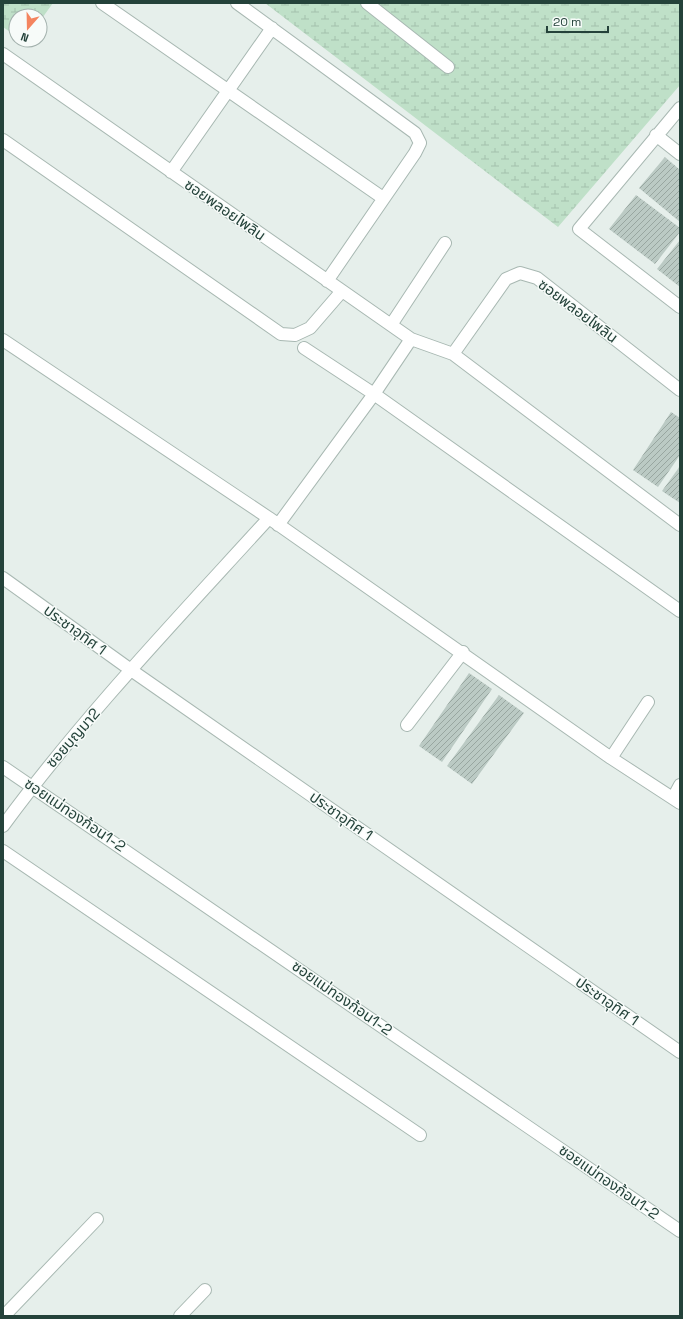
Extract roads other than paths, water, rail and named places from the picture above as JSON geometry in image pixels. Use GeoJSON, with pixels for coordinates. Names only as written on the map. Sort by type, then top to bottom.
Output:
{"type":"FeatureCollection","features":[{"type":"Feature","properties":{"kind":"street"},"geometry":{"type":"LineString","coordinates":[[102,3],[383,198]]}},
{"type":"Feature","properties":{"kind":"street"},"geometry":{"type":"LineString","coordinates":[[237,3],[415,133],[420,143],[415,153],[327,280]]}},
{"type":"Feature","properties":{"kind":"street"},"geometry":{"type":"LineString","coordinates":[[367,3],[448,67]]}},
{"type":"Feature","properties":{"kind":"street"},"geometry":{"type":"LineString","coordinates":[[171,172],[272,28]]}},
{"type":"Feature","properties":{"kind":"street","name":"ซอยพลอยไพลิน"},"geometry":{"type":"LineString","coordinates":[[3,54],[411,339],[453,354],[680,525]]}},
{"type":"Feature","properties":{"kind":"street"},"geometry":{"type":"LineString","coordinates":[[680,108],[579,229],[680,307]]}},
{"type":"Feature","properties":{"kind":"street"},"geometry":{"type":"LineString","coordinates":[[656,135],[680,154]]}},
{"type":"Feature","properties":{"kind":"street"},"geometry":{"type":"LineString","coordinates":[[3,140],[281,334],[295,336],[310,328],[342,291]]}},
{"type":"Feature","properties":{"kind":"street"},"geometry":{"type":"LineString","coordinates":[[391,325],[445,243]]}},
{"type":"Feature","properties":{"kind":"street","name":"ซอยพลอยไพลิน"},"geometry":{"type":"LineString","coordinates":[[453,354],[506,279],[520,273],[536,278],[680,390]]}},
{"type":"Feature","properties":{"kind":"street","name":"ซอยบุญมา2"},"geometry":{"type":"LineString","coordinates":[[3,826],[32,786],[131,670],[273,521],[374,394],[411,339]]}},
{"type":"Feature","properties":{"kind":"street"},"geometry":{"type":"LineString","coordinates":[[3,340],[273,521],[463,652],[611,758],[676,800],[680,785]]}},
{"type":"Feature","properties":{"kind":"street"},"geometry":{"type":"LineString","coordinates":[[304,348],[374,394],[680,611]]}},
{"type":"Feature","properties":{"kind":"street","name":"ประชาอุทิศ 1"},"geometry":{"type":"LineString","coordinates":[[3,578],[131,670],[680,1052]]}},
{"type":"Feature","properties":{"kind":"street"},"geometry":{"type":"LineString","coordinates":[[407,725],[463,652]]}},
{"type":"Feature","properties":{"kind":"street"},"geometry":{"type":"LineString","coordinates":[[611,758],[648,702]]}},
{"type":"Feature","properties":{"kind":"street","name":"ซอยแม่ทองก้อน1-2"},"geometry":{"type":"LineString","coordinates":[[3,766],[680,1231]]}},
{"type":"Feature","properties":{"kind":"street"},"geometry":{"type":"LineString","coordinates":[[3,851],[420,1135]]}},
{"type":"Feature","properties":{"kind":"street"},"geometry":{"type":"LineString","coordinates":[[4,1316],[97,1219]]}},
{"type":"Feature","properties":{"kind":"street"},"geometry":{"type":"LineString","coordinates":[[180,1316],[204,1290]]}}]}
